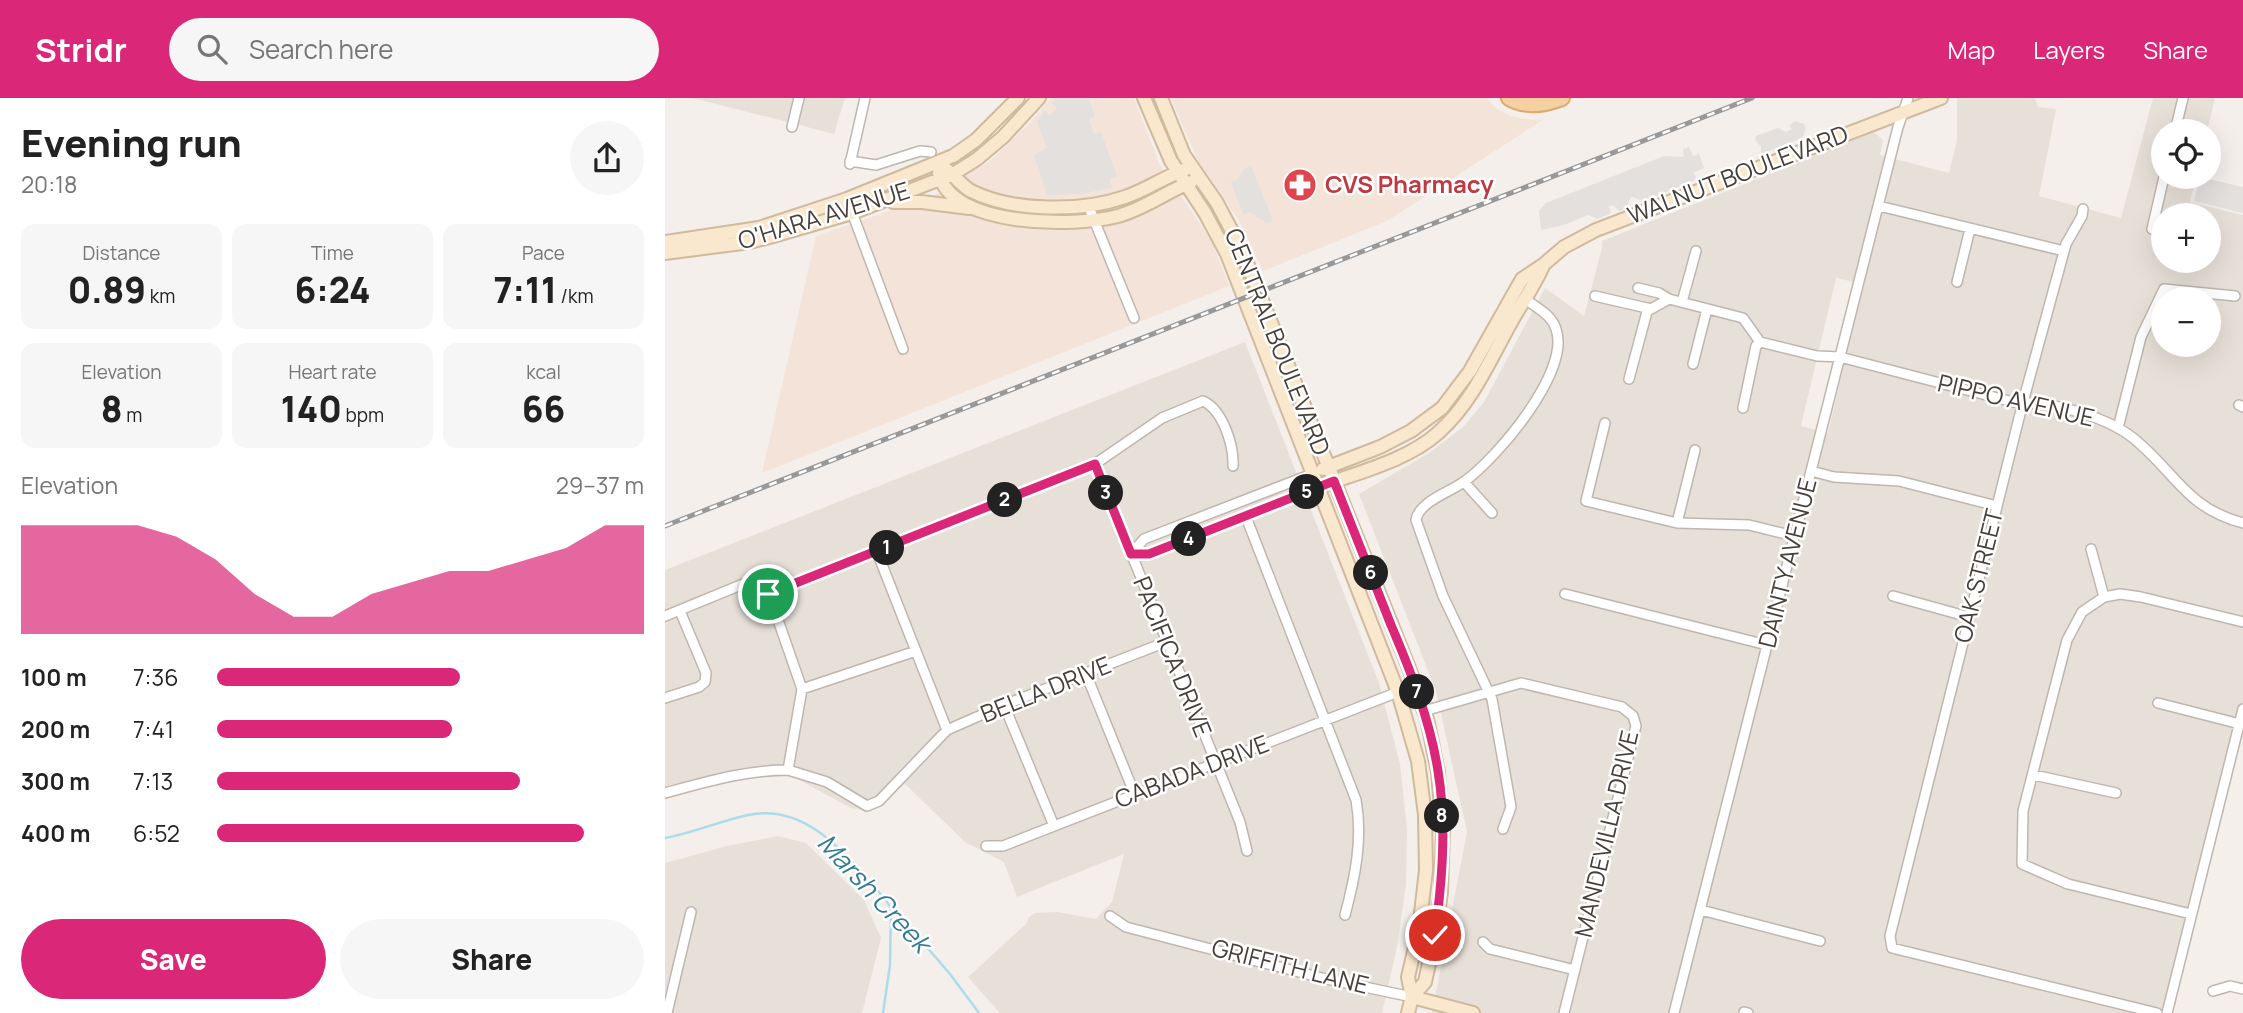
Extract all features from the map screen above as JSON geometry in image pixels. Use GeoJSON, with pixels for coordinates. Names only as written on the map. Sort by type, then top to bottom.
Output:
{"type":"FeatureCollection","features":[{"type":"Feature","properties":{"kind":"main road"},"geometry":{"type":"LineString","coordinates":[[1509,98],[1516,103],[1536,105],[1562,98]]}},
{"type":"Feature","properties":{"kind":"street"},"geometry":{"type":"LineString","coordinates":[[792,127],[799,98]]}},
{"type":"Feature","properties":{"kind":"street"},"geometry":{"type":"LineString","coordinates":[[865,98],[850,162],[876,165],[920,151],[934,157],[953,156],[976,140],[1018,98]]}},
{"type":"Feature","properties":{"kind":"street"},"geometry":{"type":"LineString","coordinates":[[953,174],[977,159],[1003,137],[1039,98]]}},
{"type":"Feature","properties":{"kind":"street","name":"CENTRAL BOULEVARD"},"geometry":{"type":"LineString","coordinates":[[1144,98],[1178,172],[1212,224],[1227,254],[1398,692],[1418,761],[1425,815],[1426,870],[1419,930],[1408,977],[1412,997],[1408,1013]]}},
{"type":"Feature","properties":{"kind":"street","name":"CENTRAL BOULEVARD"},"geometry":{"type":"LineString","coordinates":[[1161,98],[1184,155],[1231,226],[1242,250],[1424,711],[1438,772],[1443,830],[1441,892],[1425,982],[1412,997]]}},
{"type":"Feature","properties":{"kind":"street","name":"DAINTY AVENUE"},"geometry":{"type":"LineString","coordinates":[[1674,1013],[1908,98]]}},
{"type":"Feature","properties":{"kind":"street","name":"WALNUT BOULEVARD"},"geometry":{"type":"LineString","coordinates":[[1131,554],[1144,539],[1380,447],[1411,431],[1442,408],[1469,371],[1522,279],[1564,247],[1596,230],[1941,98]]}},
{"type":"Feature","properties":{"kind":"street"},"geometry":{"type":"LineString","coordinates":[[2178,119],[2183,98]]}},
{"type":"Feature","properties":{"kind":"street","name":"O'HARA AVENUE"},"geometry":{"type":"LineString","coordinates":[[934,157],[969,190],[1013,203],[1048,208],[1088,205],[1125,197],[1178,172],[1195,173]]}},
{"type":"Feature","properties":{"kind":"street","name":"O'HARA AVENUE"},"geometry":{"type":"LineString","coordinates":[[934,157],[940,179],[959,202],[1041,223],[1094,221],[1120,215],[1186,184],[1195,173]]}},
{"type":"Feature","properties":{"kind":"street","name":"O'HARA AVENUE"},"geometry":{"type":"LineString","coordinates":[[665,242],[759,228],[847,199],[934,157]]}},
{"type":"Feature","properties":{"kind":"street","name":"O'HARA AVENUE"},"geometry":{"type":"LineString","coordinates":[[665,253],[750,242],[852,213],[953,174]]}},
{"type":"Feature","properties":{"kind":"street"},"geometry":{"type":"LineString","coordinates":[[847,199],[903,349]]}},
{"type":"Feature","properties":{"kind":"street"},"geometry":{"type":"LineString","coordinates":[[883,202],[922,202],[974,208]]}},
{"type":"Feature","properties":{"kind":"street"},"geometry":{"type":"LineString","coordinates":[[1088,205],[1134,318]]}},
{"type":"Feature","properties":{"kind":"street"},"geometry":{"type":"LineString","coordinates":[[1879,206],[2064,251]]}},
{"type":"Feature","properties":{"kind":"street","name":"OAK STREET"},"geometry":{"type":"LineString","coordinates":[[2083,209],[2064,251],[2023,402],[1890,936],[1892,948],[2157,1013]]}},
{"type":"Feature","properties":{"kind":"street"},"geometry":{"type":"LineString","coordinates":[[1957,282],[1971,229]]}},
{"type":"Feature","properties":{"kind":"street"},"geometry":{"type":"LineString","coordinates":[[1682,302],[1696,251]]}},
{"type":"Feature","properties":{"kind":"street","name":"WALNUT BOULEVARD"},"geometry":{"type":"LineString","coordinates":[[1131,554],[1149,554],[1246,517],[1416,448],[1437,434],[1473,391],[1534,287],[1543,265]]}},
{"type":"Feature","properties":{"kind":"street"},"geometry":{"type":"LineString","coordinates":[[1638,288],[1660,293],[1669,299],[1743,317],[1760,342],[1756,346],[1743,408]]}},
{"type":"Feature","properties":{"kind":"street"},"geometry":{"type":"LineString","coordinates":[[2118,428],[2141,337],[2164,289],[2235,296]]}},
{"type":"Feature","properties":{"kind":"street"},"geometry":{"type":"LineString","coordinates":[[1595,296],[1651,309],[1669,299]]}},
{"type":"Feature","properties":{"kind":"street"},"geometry":{"type":"LineString","coordinates":[[1503,829],[1511,807],[1492,699],[1443,596],[1416,524],[1421,508],[1464,482],[1495,455],[1524,420],[1556,357],[1559,343],[1554,323],[1525,299]]}},
{"type":"Feature","properties":{"kind":"street"},"geometry":{"type":"LineString","coordinates":[[1629,379],[1648,308]]}},
{"type":"Feature","properties":{"kind":"street"},"geometry":{"type":"LineString","coordinates":[[1693,364],[1707,309]]}},
{"type":"Feature","properties":{"kind":"street","name":"PIPPO AVENUE"},"geometry":{"type":"LineString","coordinates":[[1760,342],[1817,356],[1840,357],[2013,402],[2034,402],[2091,416],[2137,440],[2188,496],[2209,511],[2243,523]]}},
{"type":"Feature","properties":{"kind":"street"},"geometry":{"type":"LineString","coordinates":[[768,594],[1095,464],[1162,418],[1203,401],[1216,411],[1234,450],[1233,466]]}},
{"type":"Feature","properties":{"kind":"street"},"geometry":{"type":"LineString","coordinates":[[1605,423],[1586,501],[1677,523],[1749,526],[1794,536]]}},
{"type":"Feature","properties":{"kind":"street"},"geometry":{"type":"LineString","coordinates":[[1677,523],[1695,450]]}},
{"type":"Feature","properties":{"kind":"street","name":"PACIFICA DRIVE"},"geometry":{"type":"LineString","coordinates":[[1095,464],[1240,822],[1247,851]]}},
{"type":"Feature","properties":{"kind":"street"},"geometry":{"type":"LineString","coordinates":[[1811,471],[1834,477],[1899,481],[1997,506]]}},
{"type":"Feature","properties":{"kind":"street"},"geometry":{"type":"LineString","coordinates":[[1464,482],[1492,513]]}},
{"type":"Feature","properties":{"kind":"street"},"geometry":{"type":"LineString","coordinates":[[1246,517],[1358,811],[1356,866],[1345,915]]}},
{"type":"Feature","properties":{"kind":"street"},"geometry":{"type":"LineString","coordinates":[[2091,549],[2105,597]]}},
{"type":"Feature","properties":{"kind":"street"},"geometry":{"type":"LineString","coordinates":[[877,552],[947,730]]}},
{"type":"Feature","properties":{"kind":"street"},"geometry":{"type":"LineString","coordinates":[[665,616],[753,580],[759,580],[768,594],[802,689],[788,770],[760,770],[665,793]]}},
{"type":"Feature","properties":{"kind":"street"},"geometry":{"type":"LineString","coordinates":[[1565,594],[1767,645]]}},
{"type":"Feature","properties":{"kind":"street"},"geometry":{"type":"LineString","coordinates":[[2191,914],[2067,884],[2022,864],[2024,811],[2067,640],[2082,612],[2105,597],[2120,594],[2243,622]]}},
{"type":"Feature","properties":{"kind":"street"},"geometry":{"type":"LineString","coordinates":[[1893,596],[1969,617]]}},
{"type":"Feature","properties":{"kind":"street"},"geometry":{"type":"LineString","coordinates":[[665,698],[699,687],[705,682],[706,673],[680,611]]}},
{"type":"Feature","properties":{"kind":"street","name":"BELLA DRIVE"},"geometry":{"type":"LineString","coordinates":[[788,770],[827,782],[867,806],[879,801],[947,730],[1166,642]]}},
{"type":"Feature","properties":{"kind":"street"},"geometry":{"type":"LineString","coordinates":[[802,689],[916,650]]}},
{"type":"Feature","properties":{"kind":"street"},"geometry":{"type":"LineString","coordinates":[[1086,674],[1135,794]]}},
{"type":"Feature","properties":{"kind":"street","name":"MANDEVILLA DRIVE"},"geometry":{"type":"LineString","coordinates":[[1424,711],[1488,690],[1521,683],[1622,706],[1633,716],[1636,726],[1564,1013]]}},
{"type":"Feature","properties":{"kind":"street","name":"CABADA DRIVE"},"geometry":{"type":"LineString","coordinates":[[986,846],[1003,846],[1398,692]]}},
{"type":"Feature","properties":{"kind":"street"},"geometry":{"type":"LineString","coordinates":[[2158,703],[2239,724]]}},
{"type":"Feature","properties":{"kind":"street"},"geometry":{"type":"LineString","coordinates":[[1004,705],[1054,826]]}},
{"type":"Feature","properties":{"kind":"street"},"geometry":{"type":"LineString","coordinates":[[2167,1013],[2243,709]]}},
{"type":"Feature","properties":{"kind":"street"},"geometry":{"type":"LineString","coordinates":[[2034,775],[2116,793]]}},
{"type":"Feature","properties":{"kind":"street"},"geometry":{"type":"LineString","coordinates":[[1701,909],[1820,941]]}},
{"type":"Feature","properties":{"kind":"street"},"geometry":{"type":"LineString","coordinates":[[667,1013],[691,912]]}},
{"type":"Feature","properties":{"kind":"street","name":"GRIFFITH LANE"},"geometry":{"type":"LineString","coordinates":[[1109,916],[1126,927],[1322,978],[1473,1013]]}},
{"type":"Feature","properties":{"kind":"street"},"geometry":{"type":"LineString","coordinates":[[1483,942],[1490,949],[1575,970]]}},
{"type":"Feature","properties":{"kind":"street"},"geometry":{"type":"LineString","coordinates":[[2213,990],[2230,986],[2243,989]]}},
{"type":"Feature","properties":{"kind":"shaded area"},"geometry":{"type":"Polygon","coordinates":[[[693,98],[845,98],[834,134],[693,98]]]}},
{"type":"Feature","properties":{"kind":"shaded area"},"geometry":{"type":"Polygon","coordinates":[[[1051,98],[1134,98],[1159,163],[1212,242],[1229,286],[762,473],[816,236],[933,196],[990,161],[1031,122],[1051,98]]]}},
{"type":"Feature","properties":{"kind":"shaded area"},"geometry":{"type":"Polygon","coordinates":[[[1056,98],[1089,98],[1095,117],[1089,119],[1094,134],[1101,132],[1117,176],[1110,179],[1112,188],[1079,194],[1047,195],[1034,155],[1047,148],[1037,122],[1045,111],[1050,116],[1057,108],[1052,103],[1056,98]]]}},
{"type":"Feature","properties":{"kind":"shaded area"},"geometry":{"type":"Polygon","coordinates":[[[1171,98],[1487,98],[1496,108],[1510,116],[1544,119],[1387,221],[1263,271],[1240,222],[1198,161],[1171,98]]]}},
{"type":"Feature","properties":{"kind":"shaded area"},"geometry":{"type":"Polygon","coordinates":[[[1957,98],[2035,98],[2038,107],[2056,109],[2039,196],[2121,218],[2153,98],[2215,98],[2210,119],[2151,119],[2151,189],[2193,189],[2190,202],[2194,203],[2151,203],[2151,273],[2221,273],[2221,210],[2243,215],[2243,709],[2167,1013],[1432,1013],[1467,832],[1436,691],[1359,494],[1429,453],[1464,426],[1484,402],[1545,288],[1584,316],[1602,241],[1874,132],[1883,140],[1880,155],[1949,173],[1957,140],[1957,98]],[[1836,278],[1801,426],[1828,433],[1863,284],[1836,278]]]}},
{"type":"Feature","properties":{"kind":"shaded area"},"geometry":{"type":"Polygon","coordinates":[[[1795,121],[1804,124],[1806,129],[1802,138],[1761,152],[1761,147],[1755,140],[1756,136],[1778,128],[1786,132],[1792,129],[1789,126],[1795,121]]]}},
{"type":"Feature","properties":{"kind":"shaded area"},"geometry":{"type":"Polygon","coordinates":[[[1689,147],[1693,156],[1699,154],[1704,168],[1693,173],[1695,180],[1644,201],[1632,197],[1628,202],[1629,208],[1619,211],[1613,205],[1608,207],[1610,214],[1597,219],[1588,215],[1564,225],[1541,230],[1539,211],[1546,203],[1664,156],[1684,157],[1683,149],[1689,147]]]}},
{"type":"Feature","properties":{"kind":"shaded area"},"geometry":{"type":"Polygon","coordinates":[[[1251,166],[1273,221],[1266,223],[1250,212],[1243,214],[1231,182],[1237,180],[1245,168],[1251,166]]]}},
{"type":"Feature","properties":{"kind":"shaded area"},"geometry":{"type":"Polygon","coordinates":[[[2221,182],[2243,187],[2243,213],[2221,208],[2221,203],[2194,201],[2197,189],[2221,189],[2221,182]]]}},
{"type":"Feature","properties":{"kind":"shaded area"},"geometry":{"type":"Polygon","coordinates":[[[1245,342],[1379,683],[1400,764],[1407,829],[1406,884],[1397,947],[1382,1013],[1000,1013],[968,977],[1035,913],[1057,912],[1096,919],[1112,902],[1124,854],[1017,897],[1004,862],[965,842],[905,784],[870,811],[851,808],[792,776],[740,776],[665,799],[665,570],[1245,342]]]}},
{"type":"Feature","properties":{"kind":"shaded area"},"geometry":{"type":"Polygon","coordinates":[[[778,836],[806,843],[864,900],[881,938],[862,1013],[665,1013],[665,863],[727,846],[778,836]]]}},
{"type":"Feature","properties":{"kind":"waterway","name":"Marsh Creek"},"geometry":{"type":"LineString","coordinates":[[665,838],[727,820],[770,813],[791,817],[809,826],[858,868],[950,974],[979,1013]]}},
{"type":"Feature","properties":{"kind":"waterway"},"geometry":{"type":"LineString","coordinates":[[883,1013],[890,965],[891,909]]}},
{"type":"Feature","properties":{"kind":"railway"},"geometry":{"type":"LineString","coordinates":[[665,526],[1752,98]]}},
{"type":"Feature","properties":{"kind":"place","name":"CVS Pharmacy"},"geometry":{"type":"Point","coordinates":[1300,185]}},
{"type":"Feature","properties":{"kind":"route"},"geometry":{"type":"LineString","coordinates":[[768,594],[1095,464],[1131,554],[1149,554],[1334,481],[1427,719],[1438,772],[1443,830],[1441,892],[1435,935]]}}]}
